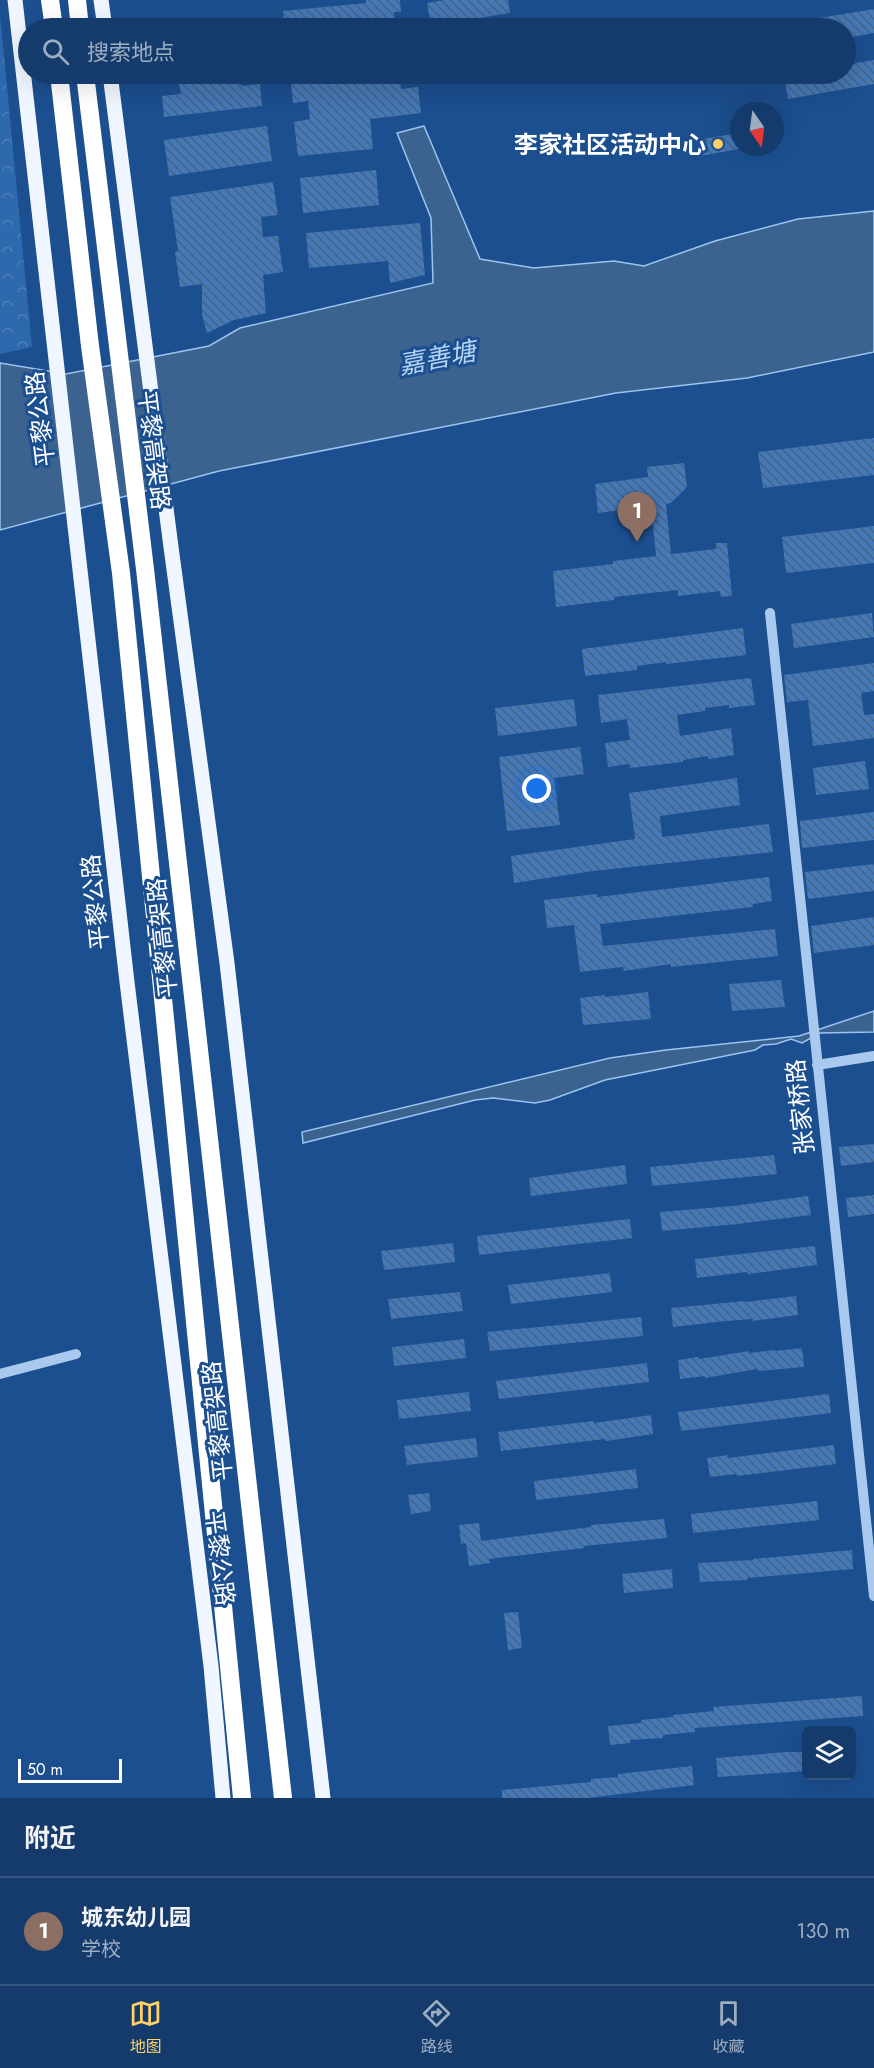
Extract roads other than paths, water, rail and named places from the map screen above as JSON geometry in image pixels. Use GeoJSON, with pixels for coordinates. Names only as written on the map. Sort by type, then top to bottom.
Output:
{"type":"FeatureCollection","features":[{"type":"Feature","properties":{"kind":"highway"},"geometry":{"type":"LineString","coordinates":[[50,0],[53,18]]}},
{"type":"Feature","properties":{"kind":"highway"},"geometry":{"type":"LineString","coordinates":[[77,0],[79,18]]}},
{"type":"Feature","properties":{"kind":"highway","name":"平黎高架路"},"geometry":{"type":"LineString","coordinates":[[60,84],[90,346],[121,573],[242,1798]]}},
{"type":"Feature","properties":{"kind":"highway","name":"平黎高架路"},"geometry":{"type":"LineString","coordinates":[[87,84],[283,1798]]}},
{"type":"Feature","properties":{"kind":"main road","name":"平黎公路"},"geometry":{"type":"LineString","coordinates":[[15,0],[18,27]]}},
{"type":"Feature","properties":{"kind":"main road"},"geometry":{"type":"LineString","coordinates":[[101,0],[104,18]]}},
{"type":"Feature","properties":{"kind":"main road","name":"平黎公路"},"geometry":{"type":"LineString","coordinates":[[24,84],[127,982],[211,1666],[223,1798]]}},
{"type":"Feature","properties":{"kind":"main road"},"geometry":{"type":"LineString","coordinates":[[111,84],[228,963],[323,1798]]}},
{"type":"Feature","properties":{"kind":"street","name":"张家桥路"},"geometry":{"type":"LineString","coordinates":[[770,613],[874,1596]]}},
{"type":"Feature","properties":{"kind":"street"},"geometry":{"type":"LineString","coordinates":[[817,1065],[874,1056]]}},
{"type":"Feature","properties":{"kind":"street"},"geometry":{"type":"LineString","coordinates":[[0,1374],[76,1354]]}},
{"type":"Feature","properties":{"kind":"water","name":"嘉善塘"},"geometry":{"type":"Polygon","coordinates":[[[424,126],[480,259],[534,268],[614,261],[644,266],[715,241],[798,219],[874,211],[874,352],[747,378],[616,393],[219,471],[0,530],[0,363],[66,374],[209,346],[240,328],[433,283],[431,218],[397,133],[424,126]]]}},
{"type":"Feature","properties":{"kind":"water"},"geometry":{"type":"Polygon","coordinates":[[[874,1011],[874,1032],[820,1033],[802,1043],[791,1039],[763,1045],[755,1050],[605,1080],[550,1100],[535,1103],[493,1098],[475,1100],[303,1143],[302,1132],[610,1058],[799,1036],[874,1011]]]}},
{"type":"Feature","properties":{"kind":"place","name":"李家社区活动中心"},"geometry":{"type":"Point","coordinates":[718,144]}},
{"type":"Feature","properties":{"kind":"place","name":"城东幼儿园"},"geometry":{"type":"Point","coordinates":[637,542]}}]}
